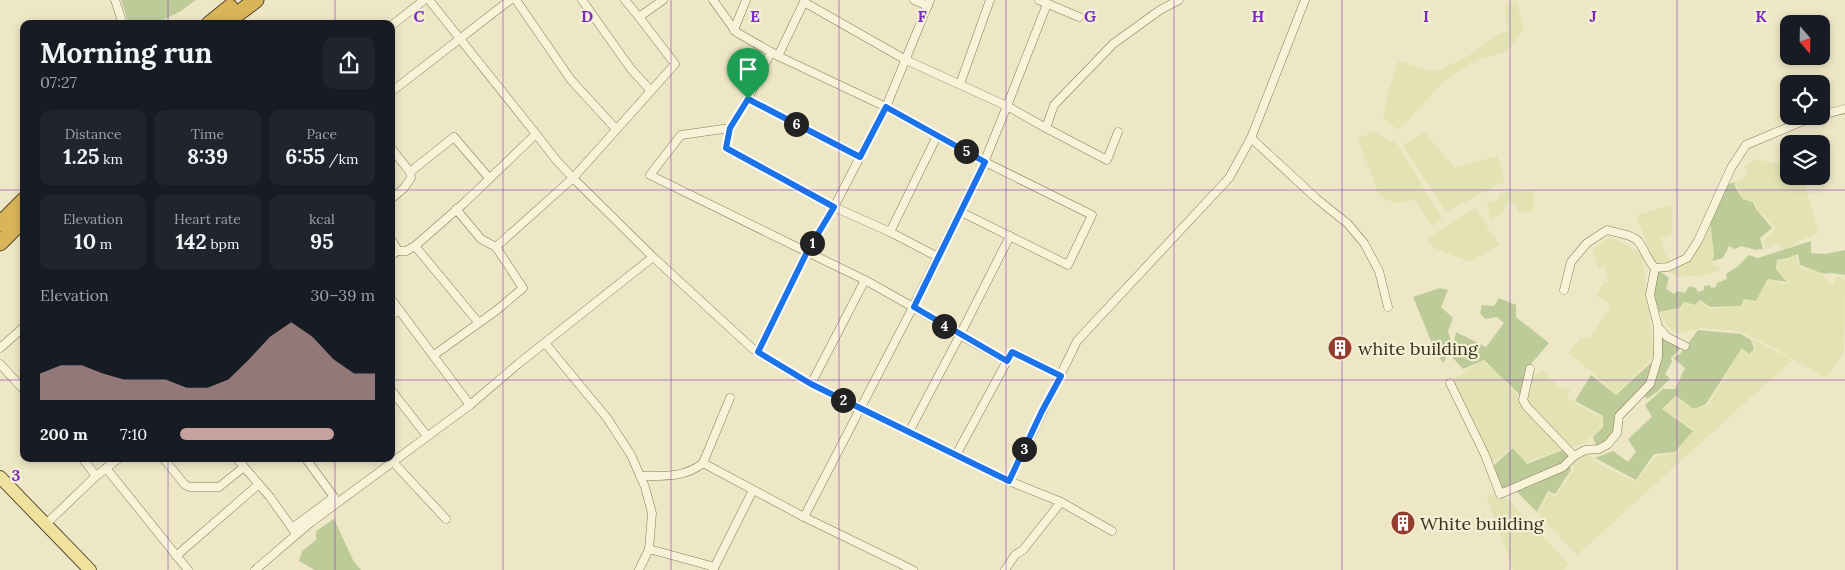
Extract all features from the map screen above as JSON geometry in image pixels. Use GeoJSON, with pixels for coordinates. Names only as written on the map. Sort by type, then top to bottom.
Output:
{"type":"FeatureCollection","features":[{"type":"Feature","properties":{"kind":"highway"},"geometry":{"type":"LineString","coordinates":[[215,20],[240,0]]}},
{"type":"Feature","properties":{"kind":"highway"},"geometry":{"type":"LineString","coordinates":[[229,20],[256,0]]}},
{"type":"Feature","properties":{"kind":"highway"},"geometry":{"type":"LineString","coordinates":[[0,224],[20,204]]}},
{"type":"Feature","properties":{"kind":"highway"},"geometry":{"type":"LineString","coordinates":[[0,243],[20,223]]}},
{"type":"Feature","properties":{"kind":"main road"},"geometry":{"type":"LineString","coordinates":[[0,476],[90,570]]}},
{"type":"Feature","properties":{"kind":"street"},"geometry":{"type":"LineString","coordinates":[[115,0],[122,20]]}},
{"type":"Feature","properties":{"kind":"street"},"geometry":{"type":"LineString","coordinates":[[395,23],[424,0]]}},
{"type":"Feature","properties":{"kind":"street"},"geometry":{"type":"LineString","coordinates":[[429,0],[557,161],[652,256],[753,349],[811,384],[1009,481],[1062,502],[1112,531]]}},
{"type":"Feature","properties":{"kind":"street"},"geometry":{"type":"LineString","coordinates":[[395,89],[460,41],[510,0]]}},
{"type":"Feature","properties":{"kind":"street"},"geometry":{"type":"LineString","coordinates":[[516,0],[571,80],[616,130]]}},
{"type":"Feature","properties":{"kind":"street"},"geometry":{"type":"LineString","coordinates":[[582,0],[650,91]]}},
{"type":"Feature","properties":{"kind":"street"},"geometry":{"type":"LineString","coordinates":[[496,248],[573,178],[675,64],[625,0]]}},
{"type":"Feature","properties":{"kind":"street"},"geometry":{"type":"LineString","coordinates":[[639,18],[663,0]]}},
{"type":"Feature","properties":{"kind":"street"},"geometry":{"type":"LineString","coordinates":[[713,0],[734,30],[774,54],[886,107],[985,162],[1092,215],[1068,265],[961,212]]}},
{"type":"Feature","properties":{"kind":"street"},"geometry":{"type":"LineString","coordinates":[[734,30],[746,0]]}},
{"type":"Feature","properties":{"kind":"street"},"geometry":{"type":"LineString","coordinates":[[758,352],[807,252],[834,207],[886,107],[929,3],[914,0]]}},
{"type":"Feature","properties":{"kind":"street"},"geometry":{"type":"LineString","coordinates":[[960,84],[990,0]]}},
{"type":"Feature","properties":{"kind":"street"},"geometry":{"type":"LineString","coordinates":[[1039,0],[1078,18]]}},
{"type":"Feature","properties":{"kind":"street"},"geometry":{"type":"LineString","coordinates":[[1046,128],[1054,105],[1114,44],[1160,10],[1179,0]]}},
{"type":"Feature","properties":{"kind":"street"},"geometry":{"type":"LineString","coordinates":[[1009,481],[1077,341],[1228,178],[1251,138],[1305,0]]}},
{"type":"Feature","properties":{"kind":"street"},"geometry":{"type":"LineString","coordinates":[[938,257],[890,232],[834,207],[726,148],[730,128],[804,2],[906,60],[1007,106],[1107,160],[1118,132]]}},
{"type":"Feature","properties":{"kind":"street"},"geometry":{"type":"LineString","coordinates":[[804,517],[914,307],[985,162],[1047,4]]}},
{"type":"Feature","properties":{"kind":"street"},"geometry":{"type":"LineString","coordinates":[[748,99],[860,157]]}},
{"type":"Feature","properties":{"kind":"street"},"geometry":{"type":"LineString","coordinates":[[1830,113],[1845,109]]}},
{"type":"Feature","properties":{"kind":"street"},"geometry":{"type":"LineString","coordinates":[[1564,290],[1571,262],[1587,243],[1607,230],[1634,238],[1639,242],[1648,261],[1655,268],[1668,267],[1687,258],[1698,241],[1731,168],[1746,144],[1793,125]]}},
{"type":"Feature","properties":{"kind":"street"},"geometry":{"type":"LineString","coordinates":[[730,128],[681,135],[650,176],[865,280],[1007,361]]}},
{"type":"Feature","properties":{"kind":"street"},"geometry":{"type":"LineString","coordinates":[[395,253],[406,251],[415,246],[536,134]]}},
{"type":"Feature","properties":{"kind":"street"},"geometry":{"type":"LineString","coordinates":[[890,232],[937,136]]}},
{"type":"Feature","properties":{"kind":"street"},"geometry":{"type":"LineString","coordinates":[[410,172],[454,137],[489,178]]}},
{"type":"Feature","properties":{"kind":"street"},"geometry":{"type":"LineString","coordinates":[[1251,138],[1317,199],[1348,224],[1364,243],[1379,271],[1388,307]]}},
{"type":"Feature","properties":{"kind":"street"},"geometry":{"type":"LineString","coordinates":[[395,153],[410,172],[411,178],[404,188],[395,196]]}},
{"type":"Feature","properties":{"kind":"street"},"geometry":{"type":"LineString","coordinates":[[434,354],[497,310],[523,288],[496,248],[481,239],[456,209]]}},
{"type":"Feature","properties":{"kind":"street"},"geometry":{"type":"LineString","coordinates":[[909,432],[1010,236]]}},
{"type":"Feature","properties":{"kind":"street"},"geometry":{"type":"LineString","coordinates":[[415,246],[478,322]]}},
{"type":"Feature","properties":{"kind":"street"},"geometry":{"type":"LineString","coordinates":[[395,460],[470,405],[652,256]]}},
{"type":"Feature","properties":{"kind":"street"},"geometry":{"type":"LineString","coordinates":[[1450,383],[1485,455],[1500,494],[1563,467],[1574,456],[1586,450],[1599,450],[1608,444],[1618,433],[1619,416],[1650,384],[1658,358],[1658,327],[1650,295],[1655,268]]}},
{"type":"Feature","properties":{"kind":"street"},"geometry":{"type":"LineString","coordinates":[[811,384],[865,280]]}},
{"type":"Feature","properties":{"kind":"street"},"geometry":{"type":"LineString","coordinates":[[395,304],[434,354],[470,405]]}},
{"type":"Feature","properties":{"kind":"street"},"geometry":{"type":"LineString","coordinates":[[395,313],[399,310]]}},
{"type":"Feature","properties":{"kind":"street"},"geometry":{"type":"LineString","coordinates":[[1658,327],[1667,337],[1685,346]]}},
{"type":"Feature","properties":{"kind":"street"},"geometry":{"type":"LineString","coordinates":[[0,348],[20,330]]}},
{"type":"Feature","properties":{"kind":"street"},"geometry":{"type":"LineString","coordinates":[[545,343],[608,418],[631,455],[645,487],[652,513],[649,549],[639,570]]}},
{"type":"Feature","properties":{"kind":"street"},"geometry":{"type":"LineString","coordinates":[[956,455],[1012,352],[1061,376]]}},
{"type":"Feature","properties":{"kind":"street"},"geometry":{"type":"LineString","coordinates":[[0,364],[20,386]]}},
{"type":"Feature","properties":{"kind":"street"},"geometry":{"type":"LineString","coordinates":[[1530,369],[1523,400],[1526,407],[1574,456]]}},
{"type":"Feature","properties":{"kind":"street"},"geometry":{"type":"LineString","coordinates":[[395,395],[427,436]]}},
{"type":"Feature","properties":{"kind":"street"},"geometry":{"type":"LineString","coordinates":[[640,476],[682,474],[694,470],[703,463],[730,398]]}},
{"type":"Feature","properties":{"kind":"street"},"geometry":{"type":"LineString","coordinates":[[85,462],[96,476]]}},
{"type":"Feature","properties":{"kind":"street"},"geometry":{"type":"LineString","coordinates":[[45,524],[96,476],[114,462]]}},
{"type":"Feature","properties":{"kind":"street"},"geometry":{"type":"LineString","coordinates":[[166,462],[185,485],[190,487],[219,487],[244,467]]}},
{"type":"Feature","properties":{"kind":"street"},"geometry":{"type":"LineString","coordinates":[[240,462],[260,484],[294,531]]}},
{"type":"Feature","properties":{"kind":"street"},"geometry":{"type":"LineString","coordinates":[[255,570],[294,531],[334,497],[308,462]]}},
{"type":"Feature","properties":{"kind":"street"},"geometry":{"type":"LineString","coordinates":[[294,531],[393,462],[446,519]]}},
{"type":"Feature","properties":{"kind":"street"},"geometry":{"type":"LineString","coordinates":[[703,463],[898,567],[913,570]]}},
{"type":"Feature","properties":{"kind":"street"},"geometry":{"type":"LineString","coordinates":[[106,468],[188,570]]}},
{"type":"Feature","properties":{"kind":"street"},"geometry":{"type":"LineString","coordinates":[[176,556],[260,484]]}},
{"type":"Feature","properties":{"kind":"street"},"geometry":{"type":"LineString","coordinates":[[649,549],[714,568],[753,490]]}},
{"type":"Feature","properties":{"kind":"street"},"geometry":{"type":"LineString","coordinates":[[1005,570],[1015,555],[1022,550],[1062,502]]}},
{"type":"Feature","properties":{"kind":"green space"},"geometry":{"type":"Polygon","coordinates":[[[121,0],[196,0],[181,11],[162,20],[128,20],[121,0]]]}},
{"type":"Feature","properties":{"kind":"green space"},"geometry":{"type":"Polygon","coordinates":[[[1516,0],[1524,28],[1507,51],[1480,59],[1458,71],[1441,84],[1399,130],[1383,119],[1388,92],[1399,61],[1434,72],[1467,57],[1496,36],[1509,30],[1506,24],[1505,7],[1516,0]]]}},
{"type":"Feature","properties":{"kind":"green space"},"geometry":{"type":"Polygon","coordinates":[[[1373,132],[1397,144],[1442,218],[1432,226],[1416,200],[1394,203],[1379,195],[1358,138],[1373,132]]]}},
{"type":"Feature","properties":{"kind":"green space"},"geometry":{"type":"Polygon","coordinates":[[[1424,132],[1455,168],[1497,156],[1505,181],[1446,212],[1403,145],[1424,132]]]}},
{"type":"Feature","properties":{"kind":"green space"},"geometry":{"type":"Polygon","coordinates":[[[1757,159],[1772,163],[1780,161],[1780,185],[1805,185],[1819,233],[1785,249],[1776,243],[1766,249],[1763,240],[1773,233],[1775,227],[1760,212],[1753,200],[1744,199],[1734,182],[1748,175],[1744,166],[1757,159]]]}},
{"type":"Feature","properties":{"kind":"green space"},"geometry":{"type":"Polygon","coordinates":[[[1734,182],[1736,189],[1743,199],[1753,202],[1756,209],[1772,228],[1760,238],[1763,249],[1756,250],[1741,246],[1735,249],[1729,246],[1723,258],[1712,261],[1714,255],[1710,222],[1724,186],[1734,182]]]}},
{"type":"Feature","properties":{"kind":"green space"},"geometry":{"type":"Polygon","coordinates":[[[1534,189],[1534,211],[1518,213],[1516,204],[1508,202],[1502,214],[1491,220],[1487,202],[1498,202],[1499,195],[1508,192],[1534,189]]]}},
{"type":"Feature","properties":{"kind":"green space"},"geometry":{"type":"Polygon","coordinates":[[[1673,204],[1671,234],[1660,237],[1665,254],[1670,259],[1669,262],[1655,263],[1636,216],[1673,204]]]}},
{"type":"Feature","properties":{"kind":"green space"},"geometry":{"type":"Polygon","coordinates":[[[1476,208],[1500,244],[1470,262],[1434,248],[1428,240],[1436,232],[1476,208]]]}},
{"type":"Feature","properties":{"kind":"green space"},"geometry":{"type":"Polygon","coordinates":[[[1710,223],[1713,255],[1711,262],[1721,270],[1706,275],[1676,277],[1667,269],[1688,261],[1710,223]]]}},
{"type":"Feature","properties":{"kind":"green space"},"geometry":{"type":"Polygon","coordinates":[[[1610,237],[1642,253],[1654,356],[1616,393],[1569,353],[1581,337],[1589,339],[1612,306],[1596,295],[1604,282],[1609,282],[1605,267],[1598,268],[1593,249],[1610,237]]]}},
{"type":"Feature","properties":{"kind":"green space"},"geometry":{"type":"Polygon","coordinates":[[[1811,241],[1811,253],[1825,254],[1845,250],[1845,275],[1824,274],[1800,265],[1798,254],[1777,260],[1776,269],[1787,282],[1768,279],[1756,301],[1744,299],[1741,306],[1710,307],[1700,300],[1695,305],[1684,302],[1680,308],[1659,312],[1653,295],[1654,274],[1660,271],[1669,278],[1666,289],[1674,294],[1677,291],[1685,293],[1689,286],[1696,288],[1698,292],[1704,290],[1704,286],[1716,287],[1717,283],[1727,279],[1726,274],[1749,255],[1758,258],[1811,241]]]}},
{"type":"Feature","properties":{"kind":"green space"},"geometry":{"type":"Polygon","coordinates":[[[1796,255],[1798,266],[1803,269],[1819,272],[1832,286],[1838,276],[1845,281],[1844,352],[1826,378],[1762,341],[1738,331],[1702,328],[1678,333],[1673,332],[1665,323],[1660,313],[1681,309],[1684,303],[1695,306],[1700,302],[1710,309],[1742,307],[1744,300],[1756,302],[1769,280],[1784,284],[1789,282],[1777,269],[1778,261],[1789,260],[1796,255]]]}},
{"type":"Feature","properties":{"kind":"green space"},"geometry":{"type":"Polygon","coordinates":[[[1440,288],[1448,290],[1441,307],[1453,318],[1448,331],[1453,347],[1443,363],[1434,348],[1413,297],[1440,288]]]}},
{"type":"Feature","properties":{"kind":"green space"},"geometry":{"type":"Polygon","coordinates":[[[1499,298],[1516,305],[1516,317],[1549,343],[1526,370],[1521,396],[1484,360],[1463,369],[1451,356],[1459,348],[1454,342],[1456,332],[1486,347],[1504,323],[1497,317],[1485,319],[1480,313],[1482,305],[1494,306],[1499,298]]]}},
{"type":"Feature","properties":{"kind":"green space"},"geometry":{"type":"Polygon","coordinates":[[[1698,330],[1741,334],[1751,340],[1754,350],[1749,354],[1742,348],[1706,404],[1694,409],[1676,396],[1662,409],[1693,431],[1675,452],[1654,454],[1636,480],[1595,458],[1613,451],[1628,462],[1636,452],[1628,439],[1652,417],[1645,405],[1663,389],[1675,389],[1685,368],[1673,358],[1680,354],[1698,330]]]}},
{"type":"Feature","properties":{"kind":"green space"},"geometry":{"type":"Polygon","coordinates":[[[1660,332],[1682,347],[1671,358],[1672,362],[1665,374],[1670,379],[1647,399],[1644,395],[1653,382],[1660,332]]]}},
{"type":"Feature","properties":{"kind":"green space"},"geometry":{"type":"Polygon","coordinates":[[[1752,339],[1792,360],[1577,555],[1538,514],[1549,493],[1555,497],[1574,470],[1572,462],[1580,456],[1587,454],[1601,465],[1636,482],[1656,456],[1676,453],[1694,429],[1663,410],[1676,397],[1694,410],[1708,405],[1742,349],[1749,355],[1756,351],[1752,339]]]}},
{"type":"Feature","properties":{"kind":"green space"},"geometry":{"type":"Polygon","coordinates":[[[1655,359],[1647,384],[1614,417],[1615,432],[1597,448],[1593,437],[1603,427],[1603,416],[1575,401],[1591,375],[1616,395],[1655,359]]]}},
{"type":"Feature","properties":{"kind":"green space"},"geometry":{"type":"Polygon","coordinates":[[[1481,361],[1498,373],[1562,449],[1526,462],[1513,446],[1492,464],[1449,382],[1481,361]]]}},
{"type":"Feature","properties":{"kind":"green space"},"geometry":{"type":"Polygon","coordinates":[[[1543,371],[1558,386],[1571,389],[1566,396],[1570,400],[1603,419],[1601,428],[1584,443],[1571,446],[1565,443],[1527,402],[1533,376],[1543,371]]]}},
{"type":"Feature","properties":{"kind":"green space"},"geometry":{"type":"Polygon","coordinates":[[[1513,448],[1527,464],[1565,449],[1572,456],[1562,466],[1501,492],[1492,467],[1513,448]]]}},
{"type":"Feature","properties":{"kind":"green space"},"geometry":{"type":"Polygon","coordinates":[[[1570,464],[1571,470],[1555,494],[1548,491],[1537,512],[1516,491],[1570,464]]]}},
{"type":"Feature","properties":{"kind":"green space"},"geometry":{"type":"Polygon","coordinates":[[[1486,495],[1505,496],[1569,564],[1563,570],[1513,570],[1486,495]]]}},
{"type":"Feature","properties":{"kind":"green space"},"geometry":{"type":"Polygon","coordinates":[[[334,519],[353,560],[361,570],[315,570],[299,561],[302,551],[316,540],[316,531],[334,519]]]}},
{"type":"Feature","properties":{"kind":"place","name":"white building"},"geometry":{"type":"Point","coordinates":[1340,348]}},
{"type":"Feature","properties":{"kind":"place","name":"White building"},"geometry":{"type":"Point","coordinates":[1403,523]}},
{"type":"Feature","properties":{"kind":"route"},"geometry":{"type":"LineString","coordinates":[[748,99],[860,157],[886,107],[985,162],[914,307],[1007,361],[1012,352],[1061,376],[1009,481],[811,384],[758,352],[807,252],[834,207],[726,148],[730,128],[748,99]]}}]}
